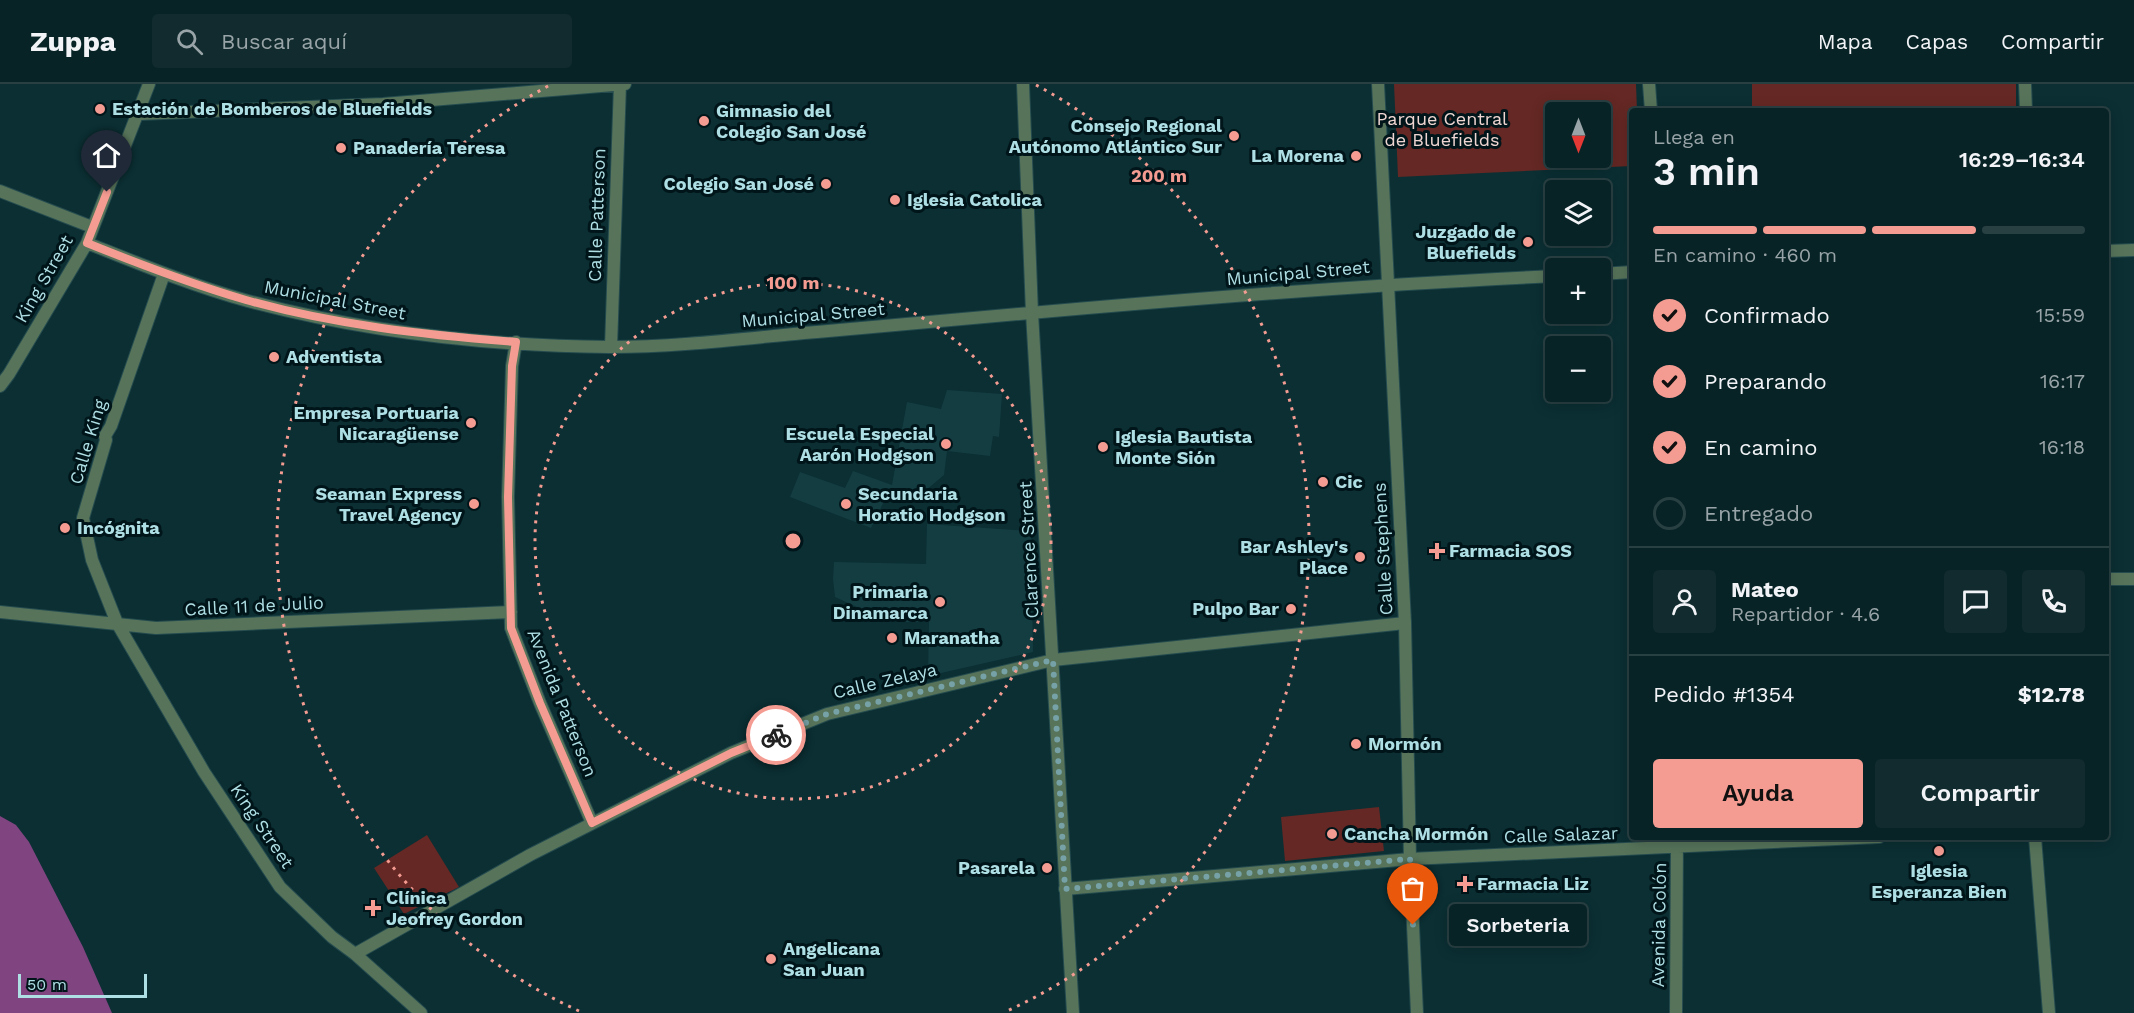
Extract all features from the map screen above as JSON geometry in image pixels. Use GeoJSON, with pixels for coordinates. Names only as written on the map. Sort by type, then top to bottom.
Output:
{"type":"FeatureCollection","features":[{"type":"Feature","properties":{"kind":"street","name":"King Street"},"geometry":{"type":"LineString","coordinates":[[0,386],[87,243],[149,84]]}},
{"type":"Feature","properties":{"kind":"street","name":"Calle Patterson"},"geometry":{"type":"LineString","coordinates":[[611,347],[620,84]]}},
{"type":"Feature","properties":{"kind":"street"},"geometry":{"type":"LineString","coordinates":[[139,114],[383,104],[625,84]]}},
{"type":"Feature","properties":{"kind":"street","name":"Clarence Street"},"geometry":{"type":"LineString","coordinates":[[1023,84],[1032,313],[1073,1013]]}},
{"type":"Feature","properties":{"kind":"street","name":"Calle Stephens"},"geometry":{"type":"LineString","coordinates":[[1378,84],[1405,623],[1410,859],[1417,1013]]}},
{"type":"Feature","properties":{"kind":"street"},"geometry":{"type":"LineString","coordinates":[[1649,84],[1651,108]]}},
{"type":"Feature","properties":{"kind":"street"},"geometry":{"type":"LineString","coordinates":[[2025,84],[2026,108]]}},
{"type":"Feature","properties":{"kind":"street"},"geometry":{"type":"LineString","coordinates":[[0,191],[92,227]]}},
{"type":"Feature","properties":{"kind":"street","name":"Municipal Street"},"geometry":{"type":"LineString","coordinates":[[87,243],[164,274],[247,300],[381,329],[435,336],[611,347],[724,341],[1388,284],[1545,277]]}},
{"type":"Feature","properties":{"kind":"street"},"geometry":{"type":"LineString","coordinates":[[2109,251],[2134,250]]}},
{"type":"Feature","properties":{"kind":"street"},"geometry":{"type":"LineString","coordinates":[[1611,274],[1629,273]]}},
{"type":"Feature","properties":{"kind":"street","name":"Calle King"},"geometry":{"type":"LineString","coordinates":[[117,623],[92,560],[83,518],[106,440],[105,436],[111,426],[164,274]]}},
{"type":"Feature","properties":{"kind":"street","name":"Avenida Patterson"},"geometry":{"type":"LineString","coordinates":[[516,342],[512,366],[508,497],[511,628],[540,703],[592,823]]}},
{"type":"Feature","properties":{"kind":"street"},"geometry":{"type":"LineString","coordinates":[[2109,579],[2134,579]]}},
{"type":"Feature","properties":{"kind":"street","name":"Calle 11 de Julio"},"geometry":{"type":"LineString","coordinates":[[0,612],[156,628],[511,612]]}},
{"type":"Feature","properties":{"kind":"street","name":"King Street"},"geometry":{"type":"LineString","coordinates":[[117,623],[204,772],[280,887],[332,937],[355,954],[421,1013]]}},
{"type":"Feature","properties":{"kind":"street","name":"Calle Zelaya"},"geometry":{"type":"LineString","coordinates":[[355,954],[530,855],[592,823],[731,753],[827,714],[1053,660],[1405,623]]}},
{"type":"Feature","properties":{"kind":"street","name":"Calle Salazar"},"geometry":{"type":"LineString","coordinates":[[1065,889],[1410,859],[1677,842],[1758,840]]}},
{"type":"Feature","properties":{"kind":"street"},"geometry":{"type":"LineString","coordinates":[[2035,840],[2049,1013]]}},
{"type":"Feature","properties":{"kind":"street","name":"Avenida Colón"},"geometry":{"type":"LineString","coordinates":[[1676,1013],[1677,842]]}},
{"type":"Feature","properties":{"kind":"shaded area","name":"Escuela Especial Aarón Hodgson"},"geometry":{"type":"Polygon","coordinates":[[[947,390],[1002,394],[999,437],[993,436],[990,456],[947,451],[944,475],[919,496],[890,489],[871,528],[790,497],[800,472],[845,488],[853,471],[892,485],[907,402],[941,409],[947,390]]]}},
{"type":"Feature","properties":{"kind":"shaded area","name":"Primaria Dinamarca"},"geometry":{"type":"Polygon","coordinates":[[[927,524],[1031,531],[1033,652],[928,676],[929,622],[890,622],[835,597],[834,562],[926,564],[927,524]]]}},
{"type":"Feature","properties":{"kind":"shaded area"},"geometry":{"type":"Polygon","coordinates":[[[0,816],[16,825],[29,842],[83,947],[112,1013],[0,1013],[0,816]]]}},
{"type":"Feature","properties":{"kind":"green space","name":"Parque Central de Bluefields"},"geometry":{"type":"Polygon","coordinates":[[[1394,84],[1636,84],[1637,108],[1629,108],[1629,166],[1611,167],[1611,102],[1545,102],[1545,168],[1589,168],[1398,177],[1394,84]]]}},
{"type":"Feature","properties":{"kind":"green space"},"geometry":{"type":"Polygon","coordinates":[[[1752,84],[2016,84],[2016,108],[1752,108],[1752,84]]]}},
{"type":"Feature","properties":{"kind":"green space","name":"Cancha Mormón"},"geometry":{"type":"Polygon","coordinates":[[[1379,807],[1384,851],[1285,861],[1281,817],[1379,807]]]}},
{"type":"Feature","properties":{"kind":"green space"},"geometry":{"type":"Polygon","coordinates":[[[427,835],[459,887],[404,914],[374,868],[427,835]]]}},
{"type":"Feature","properties":{"kind":"way so far"},"geometry":{"type":"LineString","coordinates":[[776,735],[827,714],[1053,660],[1065,889],[1410,859],[1413,925]]}},
{"type":"Feature","properties":{"kind":"place","name":"Estación de Bomberos de Bluefields"},"geometry":{"type":"Point","coordinates":[100,109]}},
{"type":"Feature","properties":{"kind":"place","name":"Gimnasio del Colegio San José"},"geometry":{"type":"Point","coordinates":[704,121]}},
{"type":"Feature","properties":{"kind":"place","name":"Consejo Regional Autónomo Atlántico Sur"},"geometry":{"type":"Point","coordinates":[1234,136]}},
{"type":"Feature","properties":{"kind":"place","name":"Panadería Teresa"},"geometry":{"type":"Point","coordinates":[341,148]}},
{"type":"Feature","properties":{"kind":"place","name":"La Morena"},"geometry":{"type":"Point","coordinates":[1356,156]}},
{"type":"Feature","properties":{"kind":"place","name":"Colegio San José"},"geometry":{"type":"Point","coordinates":[826,184]}},
{"type":"Feature","properties":{"kind":"place","name":"Iglesia Catolica"},"geometry":{"type":"Point","coordinates":[895,200]}},
{"type":"Feature","properties":{"kind":"place","name":"Juzgado de Bluefields"},"geometry":{"type":"Point","coordinates":[1528,242]}},
{"type":"Feature","properties":{"kind":"place","name":"Adventista"},"geometry":{"type":"Point","coordinates":[274,357]}},
{"type":"Feature","properties":{"kind":"place","name":"Empresa Portuaria Nicaragüense"},"geometry":{"type":"Point","coordinates":[471,423]}},
{"type":"Feature","properties":{"kind":"place","name":"Escuela Especial Aarón Hodgson"},"geometry":{"type":"Point","coordinates":[946,444]}},
{"type":"Feature","properties":{"kind":"place","name":"Iglesia Bautista Monte Sión"},"geometry":{"type":"Point","coordinates":[1103,447]}},
{"type":"Feature","properties":{"kind":"place","name":"Cic"},"geometry":{"type":"Point","coordinates":[1323,482]}},
{"type":"Feature","properties":{"kind":"place","name":"Seaman Express Travel Agency"},"geometry":{"type":"Point","coordinates":[474,504]}},
{"type":"Feature","properties":{"kind":"place","name":"Secundaria Horatio Hodgson"},"geometry":{"type":"Point","coordinates":[846,504]}},
{"type":"Feature","properties":{"kind":"place","name":"Incógnita"},"geometry":{"type":"Point","coordinates":[65,528]}},
{"type":"Feature","properties":{"kind":"place","name":"Farmacia SOS"},"geometry":{"type":"Point","coordinates":[1437,551]}},
{"type":"Feature","properties":{"kind":"place","name":"Bar Ashley's Place"},"geometry":{"type":"Point","coordinates":[1360,557]}},
{"type":"Feature","properties":{"kind":"place","name":"Primaria Dinamarca"},"geometry":{"type":"Point","coordinates":[940,602]}},
{"type":"Feature","properties":{"kind":"place","name":"Pulpo Bar"},"geometry":{"type":"Point","coordinates":[1291,609]}},
{"type":"Feature","properties":{"kind":"place","name":"Maranatha"},"geometry":{"type":"Point","coordinates":[892,638]}},
{"type":"Feature","properties":{"kind":"place","name":"Mormón"},"geometry":{"type":"Point","coordinates":[1356,744]}},
{"type":"Feature","properties":{"kind":"place","name":"Cancha Mormón"},"geometry":{"type":"Point","coordinates":[1332,834]}},
{"type":"Feature","properties":{"kind":"place","name":"Iglesia Esperanza Bien"},"geometry":{"type":"Point","coordinates":[1939,851]}},
{"type":"Feature","properties":{"kind":"place","name":"Pasarela"},"geometry":{"type":"Point","coordinates":[1047,868]}},
{"type":"Feature","properties":{"kind":"place","name":"Farmacia Liz"},"geometry":{"type":"Point","coordinates":[1465,884]}},
{"type":"Feature","properties":{"kind":"place","name":"Clínica Jeofrey Gordon"},"geometry":{"type":"Point","coordinates":[373,908]}},
{"type":"Feature","properties":{"kind":"place","name":"Sorbeteria"},"geometry":{"type":"Point","coordinates":[1413,925]}},
{"type":"Feature","properties":{"kind":"place","name":"Angelicana San Juan"},"geometry":{"type":"Point","coordinates":[771,959]}},
{"type":"Feature","properties":{"kind":"route"},"geometry":{"type":"LineString","coordinates":[[107,192],[87,243],[164,274],[285,310],[381,329],[516,342],[512,366],[508,497],[511,628],[540,703],[592,823],[731,753],[776,735]]}}]}
